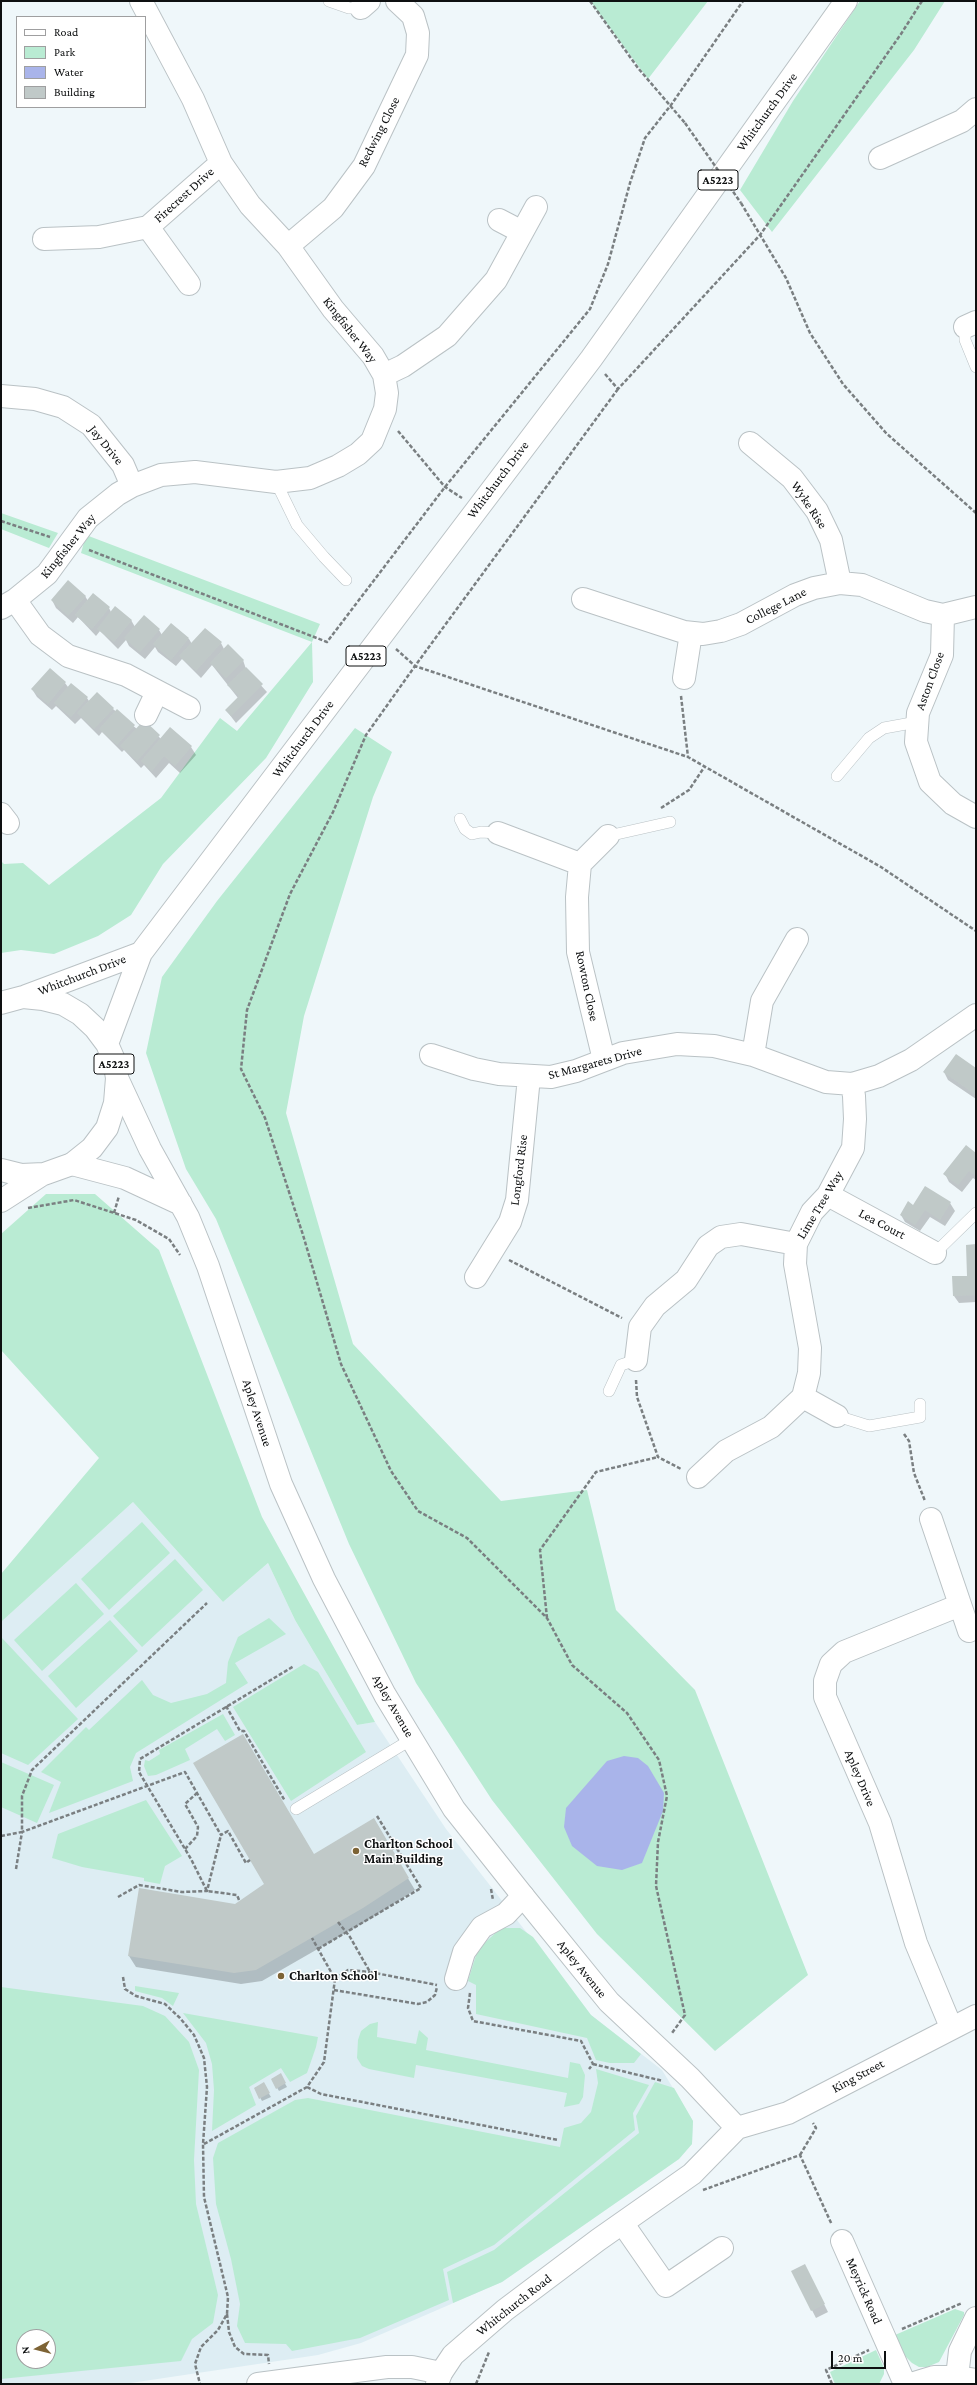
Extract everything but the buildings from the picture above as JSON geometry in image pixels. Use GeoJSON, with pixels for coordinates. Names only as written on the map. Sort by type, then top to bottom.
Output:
{"type":"FeatureCollection","features":[{"type":"Feature","properties":{"kind":"street","name":"Kingfisher Way"},"geometry":{"type":"LineString","coordinates":[[8,604],[47,574],[88,518],[118,494],[132,486],[161,475],[195,472],[276,482],[310,478],[338,466],[358,454],[372,441],[381,420],[387,393],[384,375],[373,356],[333,309],[288,246],[250,205],[220,163],[193,99],[141,1]]}},
{"type":"Feature","properties":{"kind":"street","name":"Redwing Close"},"geometry":{"type":"LineString","coordinates":[[288,246],[333,208],[364,166],[417,55],[418,33],[413,16],[397,1]]}},
{"type":"Feature","properties":{"kind":"street","name":"Whitchurch Drive"},"geometry":{"type":"LineString","coordinates":[[107,1044],[141,952],[591,359],[846,1]]}},
{"type":"Feature","properties":{"kind":"street"},"geometry":{"type":"LineString","coordinates":[[880,158],[962,121],[976,109]]}},
{"type":"Feature","properties":{"kind":"street","name":"Firecrest Drive"},"geometry":{"type":"LineString","coordinates":[[44,239],[99,236],[148,227],[220,163]]}},
{"type":"Feature","properties":{"kind":"street"},"geometry":{"type":"LineString","coordinates":[[384,375],[403,366],[447,336],[496,280],[536,207]]}},
{"type":"Feature","properties":{"kind":"street"},"geometry":{"type":"LineString","coordinates":[[499,220],[522,232]]}},
{"type":"Feature","properties":{"kind":"street","name":"Firecrest Drive"},"geometry":{"type":"LineString","coordinates":[[148,227],[189,284]]}},
{"type":"Feature","properties":{"kind":"street","name":"Jay Drive"},"geometry":{"type":"LineString","coordinates":[[1,396],[35,399],[63,407],[90,425],[123,465],[132,486]]}},
{"type":"Feature","properties":{"kind":"street","name":"Wyke Rise"},"geometry":{"type":"LineString","coordinates":[[750,443],[792,478],[816,511],[831,540],[840,583]]}},
{"type":"Feature","properties":{"kind":"street","name":"College Lane"},"geometry":{"type":"LineString","coordinates":[[583,599],[690,633],[703,634],[721,631],[741,624],[795,595],[814,588],[840,583],[862,585],[925,611],[943,615],[976,607]]}},
{"type":"Feature","properties":{"kind":"street"},"geometry":{"type":"LineString","coordinates":[[8,604],[40,635],[68,656],[126,675],[189,708]]}},
{"type":"Feature","properties":{"kind":"street","name":"Aston Close"},"geometry":{"type":"LineString","coordinates":[[943,615],[942,655],[918,714],[916,722],[916,742],[930,782],[953,804],[976,817]]}},
{"type":"Feature","properties":{"kind":"street"},"geometry":{"type":"LineString","coordinates":[[684,678],[690,633]]}},
{"type":"Feature","properties":{"kind":"street"},"geometry":{"type":"LineString","coordinates":[[146,715],[157,692]]}},
{"type":"Feature","properties":{"kind":"street"},"geometry":{"type":"LineString","coordinates":[[498,833],[580,864],[608,836]]}},
{"type":"Feature","properties":{"kind":"street","name":"Rowton Close"},"geometry":{"type":"LineString","coordinates":[[580,864],[577,897],[578,952],[604,1060]]}},
{"type":"Feature","properties":{"kind":"street"},"geometry":{"type":"LineString","coordinates":[[753,1056],[762,1001],[797,939]]}},
{"type":"Feature","properties":{"kind":"street","name":"Whitchurch Drive"},"geometry":{"type":"LineString","coordinates":[[8,999],[141,952]]}},
{"type":"Feature","properties":{"kind":"street","name":"Whitchurch Drive"},"geometry":{"type":"LineString","coordinates":[[1,1201],[44,1174],[72,1164],[92,1148],[107,1128],[115,1103],[117,1078],[114,1060],[107,1044],[95,1028],[74,1011],[63,1004],[44,998],[8,999]]}},
{"type":"Feature","properties":{"kind":"street"},"geometry":{"type":"LineString","coordinates":[[852,1084],[879,1076],[911,1060],[976,1015]]}},
{"type":"Feature","properties":{"kind":"street","name":"St Margarets Drive"},"geometry":{"type":"LineString","coordinates":[[431,1055],[474,1069],[529,1077],[551,1077],[576,1071],[623,1053],[677,1044],[714,1046],[753,1056],[826,1082],[852,1084]]}},
{"type":"Feature","properties":{"kind":"street","name":"Longford Rise"},"geometry":{"type":"LineString","coordinates":[[476,1277],[510,1222],[517,1200],[529,1077]]}},
{"type":"Feature","properties":{"kind":"street","name":"Apley Avenue"},"geometry":{"type":"LineString","coordinates":[[117,1078],[150,1148],[181,1204],[208,1266],[281,1484],[324,1579],[385,1695],[454,1809],[609,2002],[705,2093],[737,2128]]}},
{"type":"Feature","properties":{"kind":"street","name":"Lime Tree Way"},"geometry":{"type":"LineString","coordinates":[[803,1397],[809,1373],[810,1348],[795,1264],[796,1244],[812,1212],[828,1195],[852,1148],[855,1119],[852,1084]]}},
{"type":"Feature","properties":{"kind":"street"},"geometry":{"type":"LineString","coordinates":[[72,1164],[125,1178],[181,1204]]}},
{"type":"Feature","properties":{"kind":"street","name":"Whitchurch Drive"},"geometry":{"type":"LineString","coordinates":[[1,1170],[21,1175],[44,1174]]}},
{"type":"Feature","properties":{"kind":"street","name":"Lea Court"},"geometry":{"type":"LineString","coordinates":[[828,1195],[935,1253]]}},
{"type":"Feature","properties":{"kind":"street"},"geometry":{"type":"LineString","coordinates":[[636,1360],[640,1327],[655,1306],[686,1280],[708,1246],[721,1237],[741,1234],[796,1244]]}},
{"type":"Feature","properties":{"kind":"street"},"geometry":{"type":"LineString","coordinates":[[698,1477],[726,1451],[771,1427],[803,1397],[837,1416]]}},
{"type":"Feature","properties":{"kind":"street"},"geometry":{"type":"LineString","coordinates":[[931,1519],[969,1631]]}},
{"type":"Feature","properties":{"kind":"street","name":"Apley Drive"},"geometry":{"type":"LineString","coordinates":[[951,2027],[916,1943],[880,1823],[826,1697],[825,1681],[831,1664],[844,1652],[960,1604]]}},
{"type":"Feature","properties":{"kind":"street"},"geometry":{"type":"LineString","coordinates":[[452,1985],[464,1952],[482,1927],[506,1914],[523,1896]]}},
{"type":"Feature","properties":{"kind":"street","name":"King Street"},"geometry":{"type":"LineString","coordinates":[[737,2128],[773,2119],[804,2105],[951,2027],[976,2016]]}},
{"type":"Feature","properties":{"kind":"street","name":"Whitchurch Road"},"geometry":{"type":"LineString","coordinates":[[265,2383],[386,2367],[412,2367],[439,2378],[453,2355],[505,2310],[598,2240],[623,2224],[692,2174],[737,2128]]}},
{"type":"Feature","properties":{"kind":"street"},"geometry":{"type":"LineString","coordinates":[[623,2224],[666,2286],[722,2248]]}},
{"type":"Feature","properties":{"kind":"street","name":"Meyrick Road"},"geometry":{"type":"LineString","coordinates":[[842,2241],[905,2384]]}},
{"type":"Feature","properties":{"kind":"street"},"geometry":{"type":"LineString","coordinates":[[910,2384],[934,2377],[967,2379],[960,2351],[970,2310]]}},
{"type":"Feature","properties":{"kind":"lane"},"geometry":{"type":"LineString","coordinates":[[329,1],[349,8],[365,4]]}},
{"type":"Feature","properties":{"kind":"lane"},"geometry":{"type":"LineString","coordinates":[[970,325],[965,340],[976,367]]}},
{"type":"Feature","properties":{"kind":"lane"},"geometry":{"type":"LineString","coordinates":[[276,482],[297,525],[346,580]]}},
{"type":"Feature","properties":{"kind":"lane"},"geometry":{"type":"LineString","coordinates":[[837,776],[869,738],[884,728],[916,722]]}},
{"type":"Feature","properties":{"kind":"lane"},"geometry":{"type":"LineString","coordinates":[[460,819],[465,829],[472,834],[481,832],[498,833]]}},
{"type":"Feature","properties":{"kind":"lane"},"geometry":{"type":"LineString","coordinates":[[608,836],[670,822]]}},
{"type":"Feature","properties":{"kind":"lane"},"geometry":{"type":"LineString","coordinates":[[935,1253],[976,1213]]}},
{"type":"Feature","properties":{"kind":"lane"},"geometry":{"type":"LineString","coordinates":[[609,1391],[621,1365],[636,1360]]}},
{"type":"Feature","properties":{"kind":"lane"},"geometry":{"type":"LineString","coordinates":[[837,1416],[869,1426],[920,1417],[920,1404]]}},
{"type":"Feature","properties":{"kind":"lane"},"geometry":{"type":"LineString","coordinates":[[296,1809],[412,1739]]}},
{"type":"Feature","properties":{"kind":"path"},"geometry":{"type":"LineString","coordinates":[[590,1],[638,68],[685,123],[741,203],[786,278],[810,334],[843,384],[886,432],[976,513]]}},
{"type":"Feature","properties":{"kind":"path"},"geometry":{"type":"LineString","coordinates":[[1,521],[70,543],[327,642],[445,487],[590,308],[608,264],[630,183],[645,138],[671,105],[743,1]]}},
{"type":"Feature","properties":{"kind":"path"},"geometry":{"type":"LineString","coordinates":[[659,2050],[685,2015],[656,1886],[658,1842],[667,1796],[659,1760],[627,1713],[572,1664],[547,1618],[467,1538],[418,1511],[391,1471],[341,1364],[303,1235],[265,1118],[241,1069],[247,1010],[290,894],[333,812],[366,735],[618,389],[760,235],[901,34],[922,1]]}},
{"type":"Feature","properties":{"kind":"path"},"geometry":{"type":"LineString","coordinates":[[591,359],[618,389]]}},
{"type":"Feature","properties":{"kind":"path"},"geometry":{"type":"LineString","coordinates":[[381,420],[393,426],[445,487],[476,510]]}},
{"type":"Feature","properties":{"kind":"path"},"geometry":{"type":"LineString","coordinates":[[381,636],[415,666],[688,757],[881,867],[976,931]]}},
{"type":"Feature","properties":{"kind":"path"},"geometry":{"type":"LineString","coordinates":[[684,678],[680,698],[688,757]]}},
{"type":"Feature","properties":{"kind":"path"},"geometry":{"type":"LineString","coordinates":[[656,810],[689,790],[706,766]]}},
{"type":"Feature","properties":{"kind":"path"},"geometry":{"type":"LineString","coordinates":[[491,1252],[640,1327]]}},
{"type":"Feature","properties":{"kind":"path"},"geometry":{"type":"LineString","coordinates":[[636,1360],[637,1397],[658,1457]]}},
{"type":"Feature","properties":{"kind":"path"},"geometry":{"type":"LineString","coordinates":[[897,1435],[904,1434],[909,1442],[914,1473],[931,1519]]}},
{"type":"Feature","properties":{"kind":"path"},"geometry":{"type":"LineString","coordinates":[[547,1618],[540,1550],[596,1472],[658,1457],[698,1477]]}},
{"type":"Feature","properties":{"kind":"path"},"geometry":{"type":"LineString","coordinates":[[16,1869],[22,1832],[22,1796],[32,1770],[207,1603]]}},
{"type":"Feature","properties":{"kind":"path"},"geometry":{"type":"LineString","coordinates":[[207,1891],[185,1849],[139,1772],[140,1759],[294,1666]]}},
{"type":"Feature","properties":{"kind":"path"},"geometry":{"type":"LineString","coordinates":[[226,1706],[240,1731],[244,1730],[287,1805],[296,1809]]}},
{"type":"Feature","properties":{"kind":"path"},"geometry":{"type":"LineString","coordinates":[[1,1836],[22,1832],[185,1772],[221,1835],[207,1891]]}},
{"type":"Feature","properties":{"kind":"path"},"geometry":{"type":"LineString","coordinates":[[185,1849],[197,1836],[198,1827],[185,1804],[197,1793]]}},
{"type":"Feature","properties":{"kind":"path"},"geometry":{"type":"LineString","coordinates":[[318,1949],[347,1934],[421,1888],[377,1816]]}},
{"type":"Feature","properties":{"kind":"path"},"geometry":{"type":"LineString","coordinates":[[221,1835],[228,1831],[246,1863],[250,1860]]}},
{"type":"Feature","properties":{"kind":"path"},"geometry":{"type":"LineString","coordinates":[[392,1849],[396,1847]]}},
{"type":"Feature","properties":{"kind":"path"},"geometry":{"type":"LineString","coordinates":[[118,1897],[139,1885],[182,1892],[207,1891],[237,1896],[239,1900]]}},
{"type":"Feature","properties":{"kind":"path"},"geometry":{"type":"LineString","coordinates":[[338,1922],[370,1972]]}},
{"type":"Feature","properties":{"kind":"path"},"geometry":{"type":"LineString","coordinates":[[203,2144],[307,2087],[324,2062],[335,1979],[312,1938]]}},
{"type":"Feature","properties":{"kind":"path"},"geometry":{"type":"LineString","coordinates":[[335,1979],[348,1970],[452,1985],[468,2008],[473,2021],[581,2041],[593,2064],[670,2082]]}},
{"type":"Feature","properties":{"kind":"path"},"geometry":{"type":"LineString","coordinates":[[123,1977],[125,1988],[136,1996],[165,2004],[194,2035],[204,2058],[207,2087],[203,2144],[204,2197],[228,2297],[227,2314],[229,2332],[235,2347],[244,2354],[268,2355],[265,2383]]}},
{"type":"Feature","properties":{"kind":"path"},"geometry":{"type":"LineString","coordinates":[[334,1990],[418,2004],[427,2002],[435,1995],[452,1985]]}},
{"type":"Feature","properties":{"kind":"path"},"geometry":{"type":"LineString","coordinates":[[589,2069],[593,2064]]}},
{"type":"Feature","properties":{"kind":"path"},"geometry":{"type":"LineString","coordinates":[[307,2087],[321,2094],[558,2140]]}},
{"type":"Feature","properties":{"kind":"path"},"geometry":{"type":"LineString","coordinates":[[692,2174],[704,2192],[800,2155],[816,2128],[804,2105]]}},
{"type":"Feature","properties":{"kind":"path"},"geometry":{"type":"LineString","coordinates":[[800,2155],[842,2241]]}},
{"type":"Feature","properties":{"kind":"path"},"geometry":{"type":"LineString","coordinates":[[832,2384],[826,2370],[885,2339],[970,2310]]}},
{"type":"Feature","properties":{"kind":"path"},"geometry":{"type":"LineString","coordinates":[[200,2384],[194,2364],[201,2347],[218,2330],[227,2314]]}},
{"type":"Feature","properties":{"kind":"shaded area","name":"Charlton School"},"geometry":{"type":"Polygon","coordinates":[[[133,1502],[223,1602],[268,1563],[295,1620],[357,1725],[375,1722],[446,1829],[591,2015],[662,2070],[693,2121],[692,2144],[679,2159],[502,2282],[361,2343],[318,2355],[124,2384],[1,2384],[1,1622],[133,1502]]]}},
{"type":"Feature","properties":{"kind":"green space"},"geometry":{"type":"Polygon","coordinates":[[[590,1],[708,1],[648,79],[590,1]]]}},
{"type":"Feature","properties":{"kind":"green space"},"geometry":{"type":"Polygon","coordinates":[[[860,1],[945,1],[914,50],[772,232],[740,190],[793,101],[860,1]]]}},
{"type":"Feature","properties":{"kind":"green space"},"geometry":{"type":"Polygon","coordinates":[[[1,513],[58,533],[49,548],[1,529],[1,513]]]}},
{"type":"Feature","properties":{"kind":"green space"},"geometry":{"type":"Polygon","coordinates":[[[86,535],[320,624],[312,642],[81,553],[86,535]]]}},
{"type":"Feature","properties":{"kind":"green space"},"geometry":{"type":"Polygon","coordinates":[[[312,642],[313,682],[266,758],[163,864],[131,915],[98,936],[54,954],[21,950],[1,953],[1,861],[4,864],[23,863],[49,885],[161,798],[220,718],[237,731],[312,642]]]}},
{"type":"Feature","properties":{"kind":"green space"},"geometry":{"type":"Polygon","coordinates":[[[355,728],[392,752],[373,797],[304,1016],[286,1113],[353,1344],[501,1501],[587,1490],[616,1610],[695,1690],[808,1975],[715,2051],[597,1934],[492,1800],[416,1683],[349,1544],[216,1219],[186,1169],[146,1053],[162,977],[217,901],[355,728]]]}},
{"type":"Feature","properties":{"kind":"green space"},"geometry":{"type":"Polygon","coordinates":[[[46,1194],[95,1194],[159,1250],[262,1517],[375,1722],[357,1725],[295,1620],[268,1563],[223,1602],[133,1502],[1,1622],[1,1574],[99,1458],[1,1350],[1,1234],[46,1194]]]}},
{"type":"Feature","properties":{"kind":"green space"},"geometry":{"type":"Polygon","coordinates":[[[142,1522],[170,1553],[109,1610],[81,1579],[142,1522]]]}},
{"type":"Feature","properties":{"kind":"green space"},"geometry":{"type":"Polygon","coordinates":[[[175,1559],[203,1590],[142,1647],[113,1616],[175,1559]]]}},
{"type":"Feature","properties":{"kind":"green space"},"geometry":{"type":"Polygon","coordinates":[[[76,1583],[104,1614],[42,1671],[14,1640],[76,1583]]]}},
{"type":"Feature","properties":{"kind":"green space"},"geometry":{"type":"Polygon","coordinates":[[[269,1618],[286,1634],[235,1663],[248,1683],[136,1753],[130,1767],[133,1781],[49,1813],[61,1782],[41,1772],[86,1727],[89,1730],[142,1680],[153,1695],[171,1703],[207,1694],[226,1683],[228,1662],[238,1637],[269,1618]]]}},
{"type":"Feature","properties":{"kind":"green space"},"geometry":{"type":"Polygon","coordinates":[[[110,1620],[138,1651],[76,1708],[48,1676],[110,1620]]]}},
{"type":"Feature","properties":{"kind":"green space"},"geometry":{"type":"Polygon","coordinates":[[[1,1637],[78,1719],[28,1765],[1,1753],[1,1637]]]}},
{"type":"Feature","properties":{"kind":"green space"},"geometry":{"type":"Polygon","coordinates":[[[304,1664],[318,1672],[366,1752],[291,1801],[233,1707],[304,1664]]]}},
{"type":"Feature","properties":{"kind":"green space"},"geometry":{"type":"Polygon","coordinates":[[[223,1714],[235,1735],[225,1741],[217,1729],[185,1749],[190,1760],[156,1775],[148,1776],[144,1766],[145,1760],[149,1761],[160,1754],[159,1750],[223,1714]]]}},
{"type":"Feature","properties":{"kind":"green space"},"geometry":{"type":"Polygon","coordinates":[[[1,1762],[54,1785],[37,1823],[1,1807],[1,1762]]]}},
{"type":"Feature","properties":{"kind":"green space"},"geometry":{"type":"Polygon","coordinates":[[[146,1800],[182,1856],[165,1866],[160,1884],[144,1881],[144,1878],[82,1867],[52,1858],[58,1834],[146,1800]]]}},
{"type":"Feature","properties":{"kind":"green space"},"geometry":{"type":"Polygon","coordinates":[[[501,1928],[520,1928],[533,1937],[591,2015],[641,2054],[634,2063],[610,2063],[596,2060],[587,2038],[476,2014],[476,1985],[468,1981],[478,1949],[501,1928]]]}},
{"type":"Feature","properties":{"kind":"green space"},"geometry":{"type":"Polygon","coordinates":[[[135,1986],[179,1993],[173,2006],[162,1998],[135,1991],[135,1986]]]}},
{"type":"Feature","properties":{"kind":"green space"},"geometry":{"type":"Polygon","coordinates":[[[1,1987],[143,2006],[165,2016],[189,2042],[199,2070],[194,2160],[196,2204],[218,2295],[213,2323],[192,2339],[181,2361],[1,2379],[1,1987]]]}},
{"type":"Feature","properties":{"kind":"green space"},"geometry":{"type":"Polygon","coordinates":[[[183,2013],[318,2037],[307,2073],[290,2082],[281,2068],[249,2087],[256,2105],[212,2131],[214,2090],[212,2064],[206,2043],[183,2013]]]}},
{"type":"Feature","properties":{"kind":"green space"},"geometry":{"type":"Polygon","coordinates":[[[378,2022],[377,2037],[416,2044],[419,2030],[428,2038],[426,2050],[568,2078],[570,2062],[580,2064],[585,2075],[583,2097],[579,2104],[564,2107],[567,2093],[416,2065],[414,2078],[369,2069],[362,2066],[357,2058],[358,2040],[361,2031],[370,2024],[378,2022]]]}},
{"type":"Feature","properties":{"kind":"green space"},"geometry":{"type":"Polygon","coordinates":[[[596,2069],[649,2085],[633,2113],[635,2130],[494,2245],[443,2269],[449,2300],[360,2338],[292,2351],[286,2344],[245,2343],[237,2326],[240,2304],[231,2259],[216,2204],[213,2158],[218,2143],[295,2100],[308,2098],[560,2147],[564,2128],[581,2123],[591,2112],[598,2083],[596,2069]]]}},
{"type":"Feature","properties":{"kind":"green space"},"geometry":{"type":"Polygon","coordinates":[[[655,2082],[674,2088],[693,2121],[692,2144],[679,2159],[502,2282],[453,2303],[447,2272],[494,2250],[639,2133],[636,2116],[655,2082]]]}},
{"type":"Feature","properties":{"kind":"green space"},"geometry":{"type":"Polygon","coordinates":[[[955,2309],[964,2312],[964,2315],[939,2362],[927,2367],[919,2367],[912,2363],[905,2356],[895,2335],[955,2309]]]}},
{"type":"Feature","properties":{"kind":"green space"},"geometry":{"type":"Polygon","coordinates":[[[876,2350],[884,2368],[884,2374],[879,2384],[835,2384],[830,2372],[876,2350]]]}},
{"type":"Feature","properties":{"kind":"water"},"geometry":{"type":"Polygon","coordinates":[[[624,1756],[638,1758],[648,1766],[664,1793],[663,1811],[642,1863],[622,1870],[597,1866],[572,1846],[564,1827],[566,1808],[607,1761],[624,1756]]]}},
{"type":"Feature","properties":{"kind":"place","name":"Charlton School Main Building"},"geometry":{"type":"Point","coordinates":[356,1851]}},
{"type":"Feature","properties":{"kind":"place","name":"Charlton School"},"geometry":{"type":"Point","coordinates":[281,1976]}}]}
